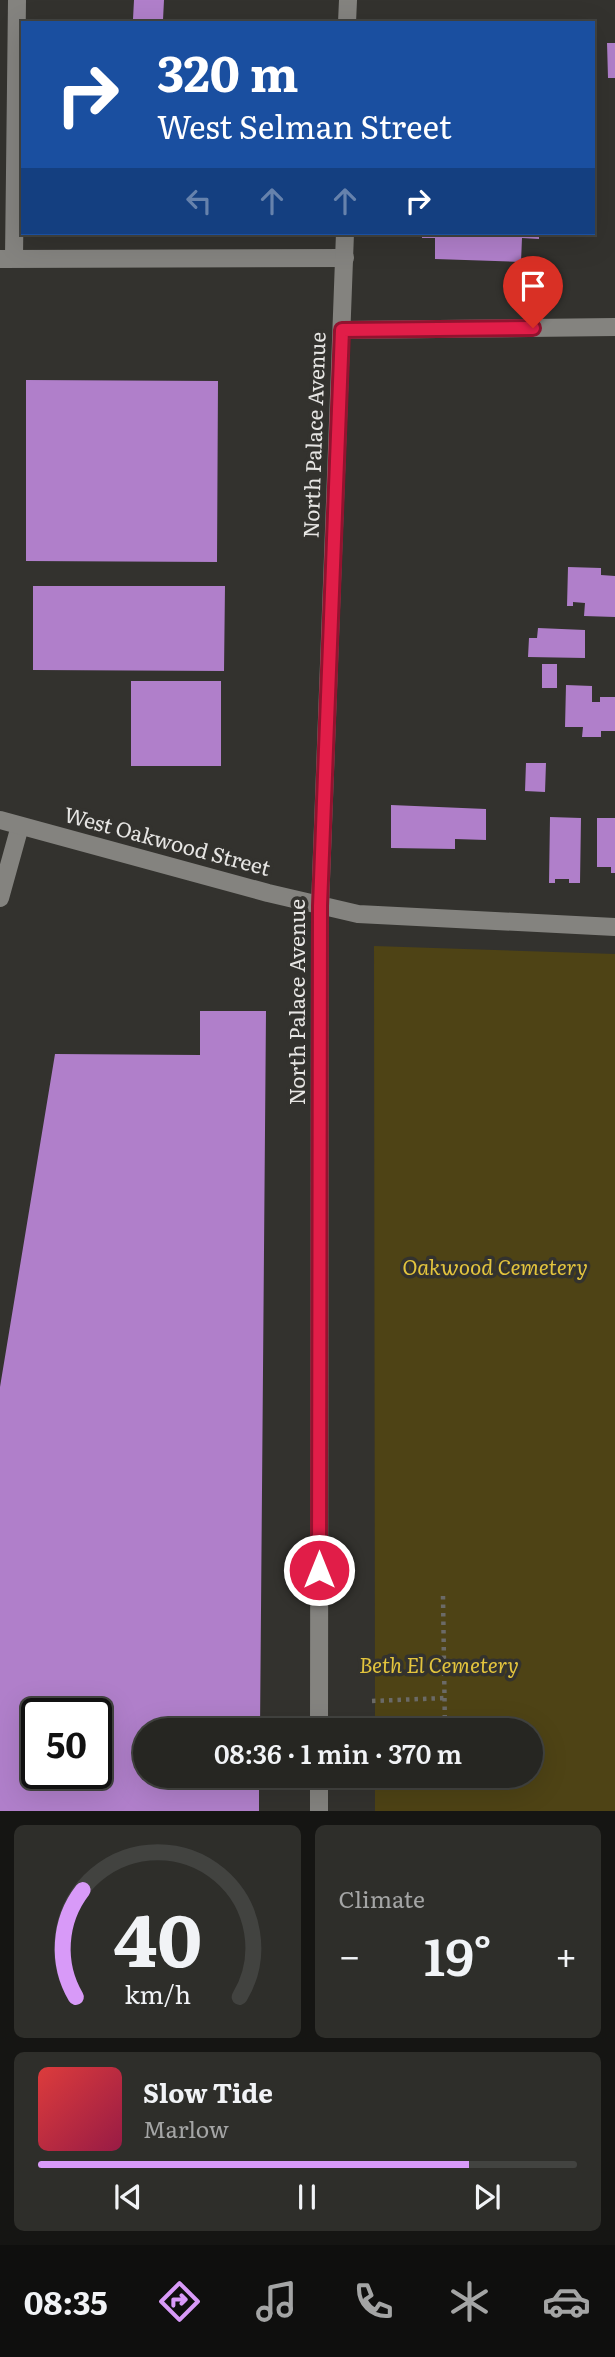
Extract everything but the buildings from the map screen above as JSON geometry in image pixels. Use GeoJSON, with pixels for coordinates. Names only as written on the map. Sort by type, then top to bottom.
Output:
{"type":"FeatureCollection","features":[{"type":"Feature","properties":{"kind":"street"},"geometry":{"type":"LineString","coordinates":[[17,0],[7,258],[345,258]]}},
{"type":"Feature","properties":{"kind":"street"},"geometry":{"type":"LineString","coordinates":[[347,21],[348,0]]}},
{"type":"Feature","properties":{"kind":"street","name":"North Palace Avenue"},"geometry":{"type":"LineString","coordinates":[[319,1718],[320,906],[345,235]]}},
{"type":"Feature","properties":{"kind":"street"},"geometry":{"type":"LineString","coordinates":[[342,330],[615,327]]}},
{"type":"Feature","properties":{"kind":"street","name":"West Oakwood Street"},"geometry":{"type":"LineString","coordinates":[[0,820],[358,914],[615,927]]}},
{"type":"Feature","properties":{"kind":"street"},"geometry":{"type":"LineString","coordinates":[[0,898],[20,826]]}},
{"type":"Feature","properties":{"kind":"street"},"geometry":{"type":"LineString","coordinates":[[319,1788],[319,1811]]}},
{"type":"Feature","properties":{"kind":"path"},"geometry":{"type":"LineString","coordinates":[[443,1596],[445,1718]]}},
{"type":"Feature","properties":{"kind":"path"},"geometry":{"type":"LineString","coordinates":[[372,1700],[445,1698]]}},
{"type":"Feature","properties":{"kind":"green space","name":"Oakwood Cemetery"},"geometry":{"type":"Polygon","coordinates":[[[374,946],[615,954],[615,1811],[375,1811],[375,1788],[543,1788],[543,1718],[375,1718],[374,946]]]}},
{"type":"Feature","properties":{"kind":"route"},"geometry":{"type":"LineString","coordinates":[[319,1570],[320,906],[342,330],[533,328]]}},
{"type":"Feature","properties":{"kind":"park label","name":"Beth El Cemetery"},"geometry":{"type":"Point","coordinates":[439,1666]}}]}
